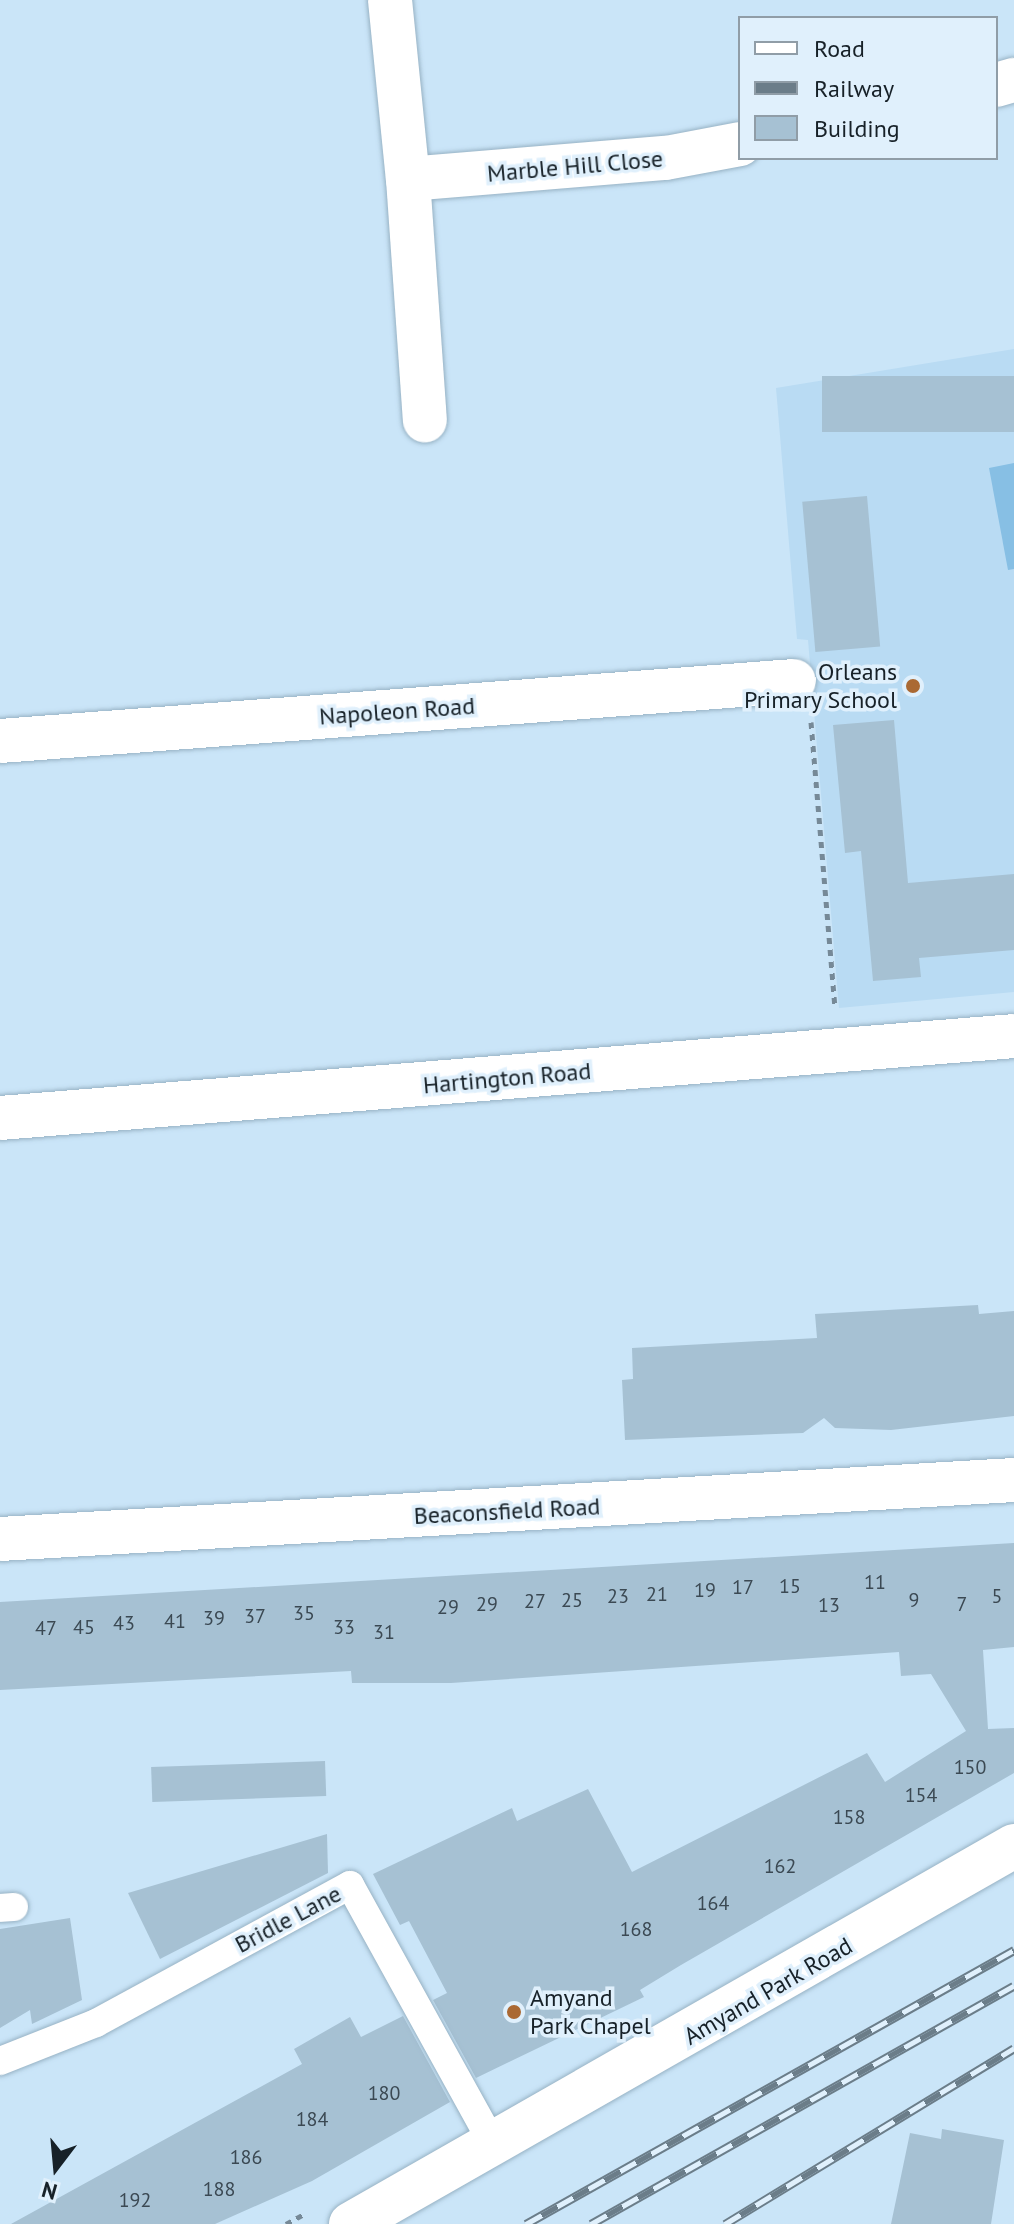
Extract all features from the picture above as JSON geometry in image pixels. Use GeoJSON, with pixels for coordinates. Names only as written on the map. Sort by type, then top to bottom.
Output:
{"type":"FeatureCollection","features":[{"type":"Feature","properties":{"kind":"street"},"geometry":{"type":"LineString","coordinates":[[390,0],[408,179],[425,420]]}},
{"type":"Feature","properties":{"kind":"street","name":"Marble Hill Close"},"geometry":{"type":"LineString","coordinates":[[408,179],[666,158],[738,144]]}},
{"type":"Feature","properties":{"kind":"street","name":"Napoleon Road"},"geometry":{"type":"LineString","coordinates":[[0,741],[794,681]]}},
{"type":"Feature","properties":{"kind":"street","name":"Hartington Road"},"geometry":{"type":"LineString","coordinates":[[0,1118],[1014,1036]]}},
{"type":"Feature","properties":{"kind":"street","name":"Beaconsfield Road"},"geometry":{"type":"LineString","coordinates":[[0,1539],[1014,1480]]}},
{"type":"Feature","properties":{"kind":"street","name":"Amyand Park Road"},"geometry":{"type":"LineString","coordinates":[[351,2224],[495,2148],[1014,1846]]}},
{"type":"Feature","properties":{"kind":"lane","name":"Bridle Lane"},"geometry":{"type":"LineString","coordinates":[[0,2061],[96,2023],[350,1885],[495,2148]]}},
{"type":"Feature","properties":{"kind":"path"},"geometry":{"type":"LineString","coordinates":[[794,681],[810,716],[838,1051]]}},
{"type":"Feature","properties":{"kind":"shaded area","name":"Orleans Primary School"},"geometry":{"type":"Polygon","coordinates":[[[1014,349],[1014,992],[839,1008],[808,640],[797,639],[776,388],[1014,349]]]}},
{"type":"Feature","properties":{"kind":"shaded area"},"geometry":{"type":"Polygon","coordinates":[[[1014,463],[1014,569],[1008,570],[989,468],[1014,463]]]}},
{"type":"Feature","properties":{"kind":"building"},"geometry":{"type":"Polygon","coordinates":[[[822,376],[1014,376],[1014,432],[822,432],[822,376]]]}},
{"type":"Feature","properties":{"kind":"building"},"geometry":{"type":"Polygon","coordinates":[[[867,496],[880,646],[815,652],[802,502],[867,496]]]}},
{"type":"Feature","properties":{"kind":"building"},"geometry":{"type":"Polygon","coordinates":[[[894,720],[908,883],[1014,874],[1014,950],[919,958],[921,977],[873,981],[861,851],[845,853],[833,725],[894,720]]]}},
{"type":"Feature","properties":{"kind":"building"},"geometry":{"type":"Polygon","coordinates":[[[978,1305],[979,1314],[1014,1311],[1014,1416],[891,1430],[835,1428],[824,1418],[803,1433],[625,1440],[622,1380],[633,1379],[632,1348],[817,1338],[815,1314],[978,1305]]]}},
{"type":"Feature","properties":{"kind":"building"},"geometry":{"type":"Polygon","coordinates":[[[1014,1543],[1014,1647],[983,1650],[988,1729],[1014,1728],[1014,1773],[681,1965],[640,1990],[644,1997],[476,2078],[433,2000],[447,1993],[409,1921],[400,1925],[373,1874],[512,1808],[517,1821],[588,1789],[632,1872],[867,1753],[885,1782],[966,1731],[931,1674],[901,1676],[899,1652],[451,1683],[352,1683],[351,1671],[0,1690],[0,1602],[1014,1543]]]}},
{"type":"Feature","properties":{"kind":"building"},"geometry":{"type":"Polygon","coordinates":[[[325,1761],[326,1796],[152,1802],[151,1767],[325,1761]]]}},
{"type":"Feature","properties":{"kind":"building"},"geometry":{"type":"Polygon","coordinates":[[[327,1834],[328,1873],[160,1959],[128,1893],[327,1834]]]}},
{"type":"Feature","properties":{"kind":"building"},"geometry":{"type":"Polygon","coordinates":[[[70,1918],[82,2000],[32,2024],[30,2010],[0,2028],[0,1929],[70,1918]]]}},
{"type":"Feature","properties":{"kind":"building"},"geometry":{"type":"Polygon","coordinates":[[[403,2016],[450,2102],[312,2181],[215,2224],[11,2224],[302,2064],[294,2049],[350,2017],[361,2037],[403,2016]]]}},
{"type":"Feature","properties":{"kind":"building"},"geometry":{"type":"Polygon","coordinates":[[[942,2129],[1004,2140],[991,2224],[891,2224],[910,2133],[941,2139],[942,2129]]]}},
{"type":"Feature","properties":{"kind":"railway"},"geometry":{"type":"LineString","coordinates":[[526,2224],[1014,1950]]}},
{"type":"Feature","properties":{"kind":"railway"},"geometry":{"type":"LineString","coordinates":[[591,2224],[1014,1986]]}},
{"type":"Feature","properties":{"kind":"railway"},"geometry":{"type":"LineString","coordinates":[[725,2224],[1014,2048]]}},
{"type":"Feature","properties":{"kind":"place","name":"Orleans Primary School"},"geometry":{"type":"Point","coordinates":[913,686]}},
{"type":"Feature","properties":{"kind":"place","name":"Amyand Park Chapel"},"geometry":{"type":"Point","coordinates":[514,2012]}}]}
